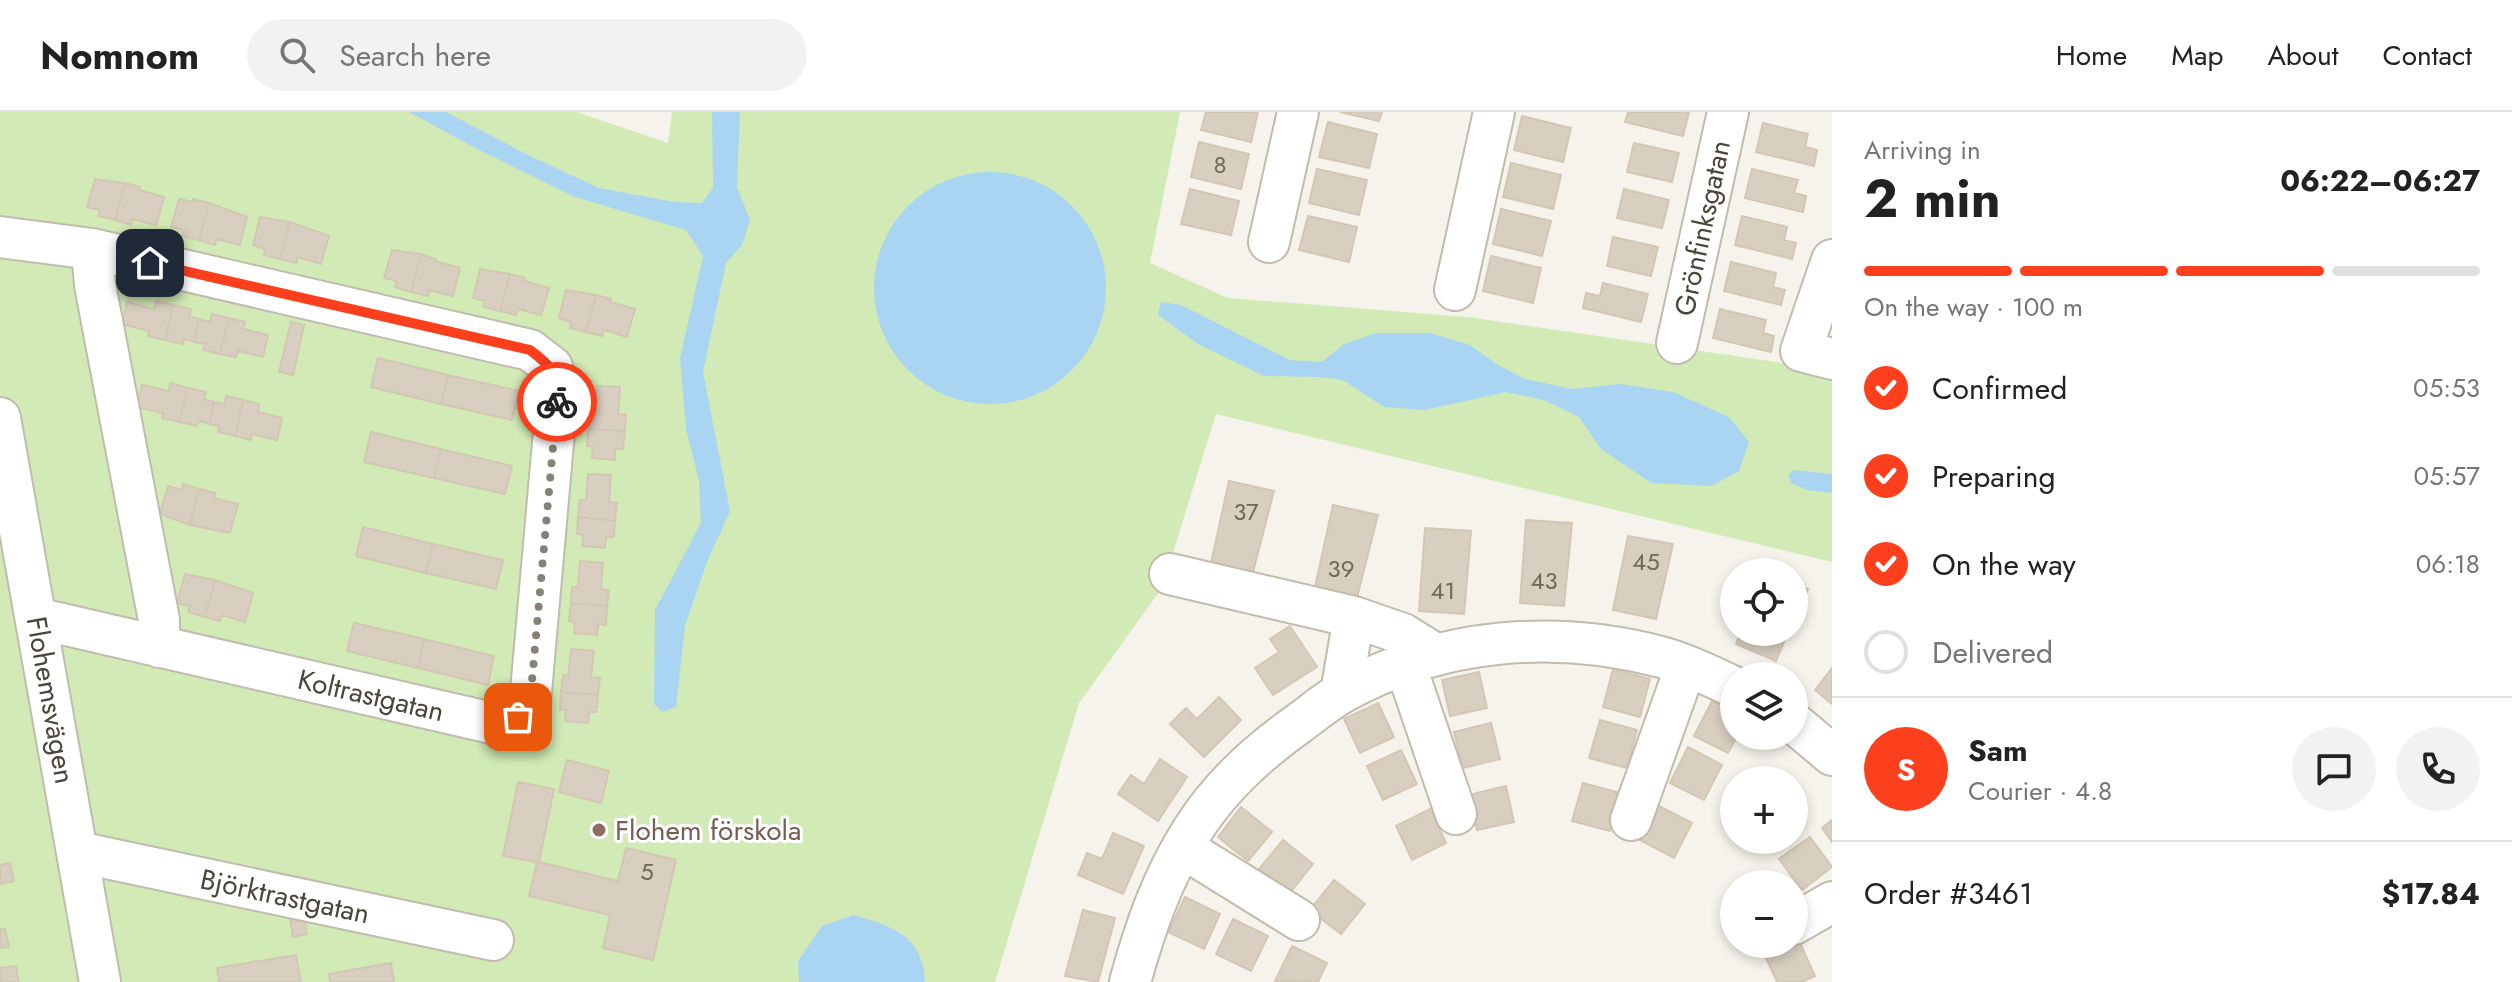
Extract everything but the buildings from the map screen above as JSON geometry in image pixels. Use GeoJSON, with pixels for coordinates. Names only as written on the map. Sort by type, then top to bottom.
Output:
{"type":"FeatureCollection","features":[{"type":"Feature","properties":{"kind":"street"},"geometry":{"type":"LineString","coordinates":[[1269,242],[1298,112]]}},
{"type":"Feature","properties":{"kind":"street"},"geometry":{"type":"LineString","coordinates":[[1455,290],[1494,112]]}},
{"type":"Feature","properties":{"kind":"street","name":"Grönfinksgatan"},"geometry":{"type":"LineString","coordinates":[[1677,343],[1728,112]]}},
{"type":"Feature","properties":{"kind":"street","name":"Koltrastgatan"},"geometry":{"type":"LineString","coordinates":[[0,237],[92,249],[530,350],[552,367],[558,386],[530,703],[518,717],[496,724],[36,618]]}},
{"type":"Feature","properties":{"kind":"street"},"geometry":{"type":"LineString","coordinates":[[92,249],[95,285],[159,620],[159,647]]}},
{"type":"Feature","properties":{"kind":"street"},"geometry":{"type":"LineString","coordinates":[[1816,355],[1832,260]]}},
{"type":"Feature","properties":{"kind":"street","name":"Flohemsvägen"},"geometry":{"type":"LineString","coordinates":[[0,418],[100,982]]}},
{"type":"Feature","properties":{"kind":"street"},"geometry":{"type":"LineString","coordinates":[[1170,574],[1354,617],[1403,634],[1421,659],[1456,814]]}},
{"type":"Feature","properties":{"kind":"street"},"geometry":{"type":"LineString","coordinates":[[1341,693],[1354,617]]}},
{"type":"Feature","properties":{"kind":"street"},"geometry":{"type":"LineString","coordinates":[[1130,982],[1157,896],[1192,830],[1229,782],[1274,741],[1341,693],[1421,659],[1485,645],[1533,640],[1613,646],[1664,658],[1720,681]]}},
{"type":"Feature","properties":{"kind":"street"},"geometry":{"type":"LineString","coordinates":[[1631,820],[1686,666]]}},
{"type":"Feature","properties":{"kind":"street"},"geometry":{"type":"LineString","coordinates":[[1808,735],[1832,755]]}},
{"type":"Feature","properties":{"kind":"street"},"geometry":{"type":"LineString","coordinates":[[1183,848],[1299,920]]}},
{"type":"Feature","properties":{"kind":"street","name":"Björktrastgatan"},"geometry":{"type":"LineString","coordinates":[[78,852],[493,940]]}},
{"type":"Feature","properties":{"kind":"street"},"geometry":{"type":"LineString","coordinates":[[1808,916],[1832,902]]}},
{"type":"Feature","properties":{"kind":"green space"},"geometry":{"type":"Polygon","coordinates":[[[0,112],[577,112],[668,143],[672,112],[1180,112],[1150,263],[1228,298],[1468,317],[1784,363],[1832,375],[1832,562],[1216,414],[1162,588],[1079,703],[995,982],[0,982],[0,112]]]}},
{"type":"Feature","properties":{"kind":"water"},"geometry":{"type":"Polygon","coordinates":[[[409,112],[446,112],[599,188],[674,202],[702,203],[713,188],[712,112],[740,112],[737,187],[750,220],[742,245],[726,263],[703,372],[730,511],[707,562],[685,626],[676,707],[662,712],[654,704],[655,610],[701,523],[699,480],[686,429],[680,358],[703,256],[686,230],[575,197],[409,112]]]}},
{"type":"Feature","properties":{"kind":"water"},"geometry":{"type":"Polygon","coordinates":[[[990,172],[1034,181],[1072,206],[1097,244],[1106,288],[1097,332],[1072,370],[1034,395],[990,404],[946,395],[908,370],[883,332],[874,288],[883,244],[908,206],[946,181],[990,172]]]}},
{"type":"Feature","properties":{"kind":"water"},"geometry":{"type":"Polygon","coordinates":[[[1161,302],[1181,305],[1290,360],[1322,362],[1344,344],[1376,333],[1430,333],[1470,345],[1525,379],[1573,389],[1620,384],[1673,392],[1729,417],[1749,442],[1739,471],[1711,486],[1651,483],[1601,449],[1579,417],[1544,400],[1506,392],[1425,410],[1384,407],[1343,380],[1264,376],[1198,344],[1158,315],[1161,302]]]}},
{"type":"Feature","properties":{"kind":"water"},"geometry":{"type":"Polygon","coordinates":[[[1794,470],[1832,474],[1832,493],[1807,490],[1791,483],[1788,475],[1794,470]]]}},
{"type":"Feature","properties":{"kind":"water"},"geometry":{"type":"Polygon","coordinates":[[[853,915],[892,929],[912,943],[923,966],[925,982],[799,982],[798,961],[822,926],[853,915]]]}},
{"type":"Feature","properties":{"kind":"way so far"},"geometry":{"type":"LineString","coordinates":[[518,717],[530,703],[557,402]]}},
{"type":"Feature","properties":{"kind":"place","name":"Flohem förskola"},"geometry":{"type":"Point","coordinates":[599,830]}},
{"type":"Feature","properties":{"kind":"route"},"geometry":{"type":"LineString","coordinates":[[150,263],[530,350],[552,367],[558,386],[557,402]]}}]}
